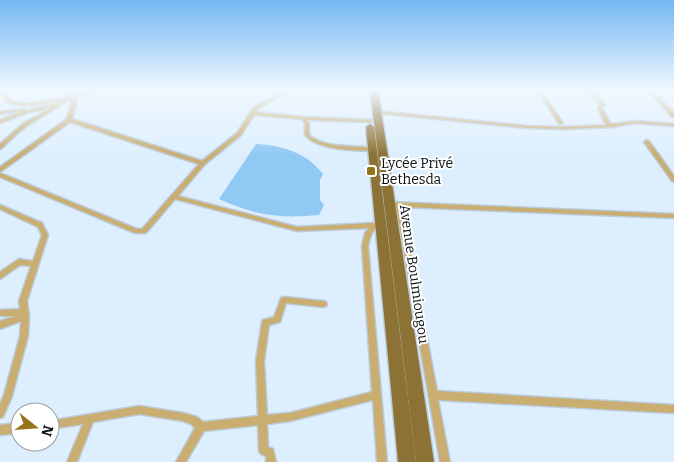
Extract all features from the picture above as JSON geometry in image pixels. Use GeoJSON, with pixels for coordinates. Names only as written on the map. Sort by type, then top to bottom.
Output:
{"type":"FeatureCollection","features":[{"type":"Feature","properties":{"kind":"highway","name":"Avenue Boulmiougou"},"geometry":{"type":"LineString","coordinates":[[372,112],[389,204],[425,462]]}},
{"type":"Feature","properties":{"kind":"highway","name":"Avenue Boulmiougou"},"geometry":{"type":"LineString","coordinates":[[373,112],[373,149],[389,204],[378,225],[407,462]]}},
{"type":"Feature","properties":{"kind":"street"},"geometry":{"type":"LineString","coordinates":[[6,112],[25,112]]}},
{"type":"Feature","properties":{"kind":"street"},"geometry":{"type":"LineString","coordinates":[[0,122],[25,112]]}},
{"type":"Feature","properties":{"kind":"street"},"geometry":{"type":"LineString","coordinates":[[1,145],[30,121],[47,112]]}},
{"type":"Feature","properties":{"kind":"street"},"geometry":{"type":"LineString","coordinates":[[0,170],[69,120],[72,112]]}},
{"type":"Feature","properties":{"kind":"street"},"geometry":{"type":"LineString","coordinates":[[553,112],[561,124]]}},
{"type":"Feature","properties":{"kind":"street"},"geometry":{"type":"LineString","coordinates":[[602,112],[608,124],[612,126]]}},
{"type":"Feature","properties":{"kind":"street"},"geometry":{"type":"LineString","coordinates":[[0,176],[141,232],[147,230],[203,163],[239,134],[252,113],[304,118],[373,117],[527,127],[612,126],[636,122],[674,125]]}},
{"type":"Feature","properties":{"kind":"street"},"geometry":{"type":"LineString","coordinates":[[304,118],[307,124],[307,135],[312,140],[333,145],[373,149]]}},
{"type":"Feature","properties":{"kind":"street"},"geometry":{"type":"LineString","coordinates":[[69,120],[203,163]]}},
{"type":"Feature","properties":{"kind":"street"},"geometry":{"type":"LineString","coordinates":[[647,142],[674,180]]}},
{"type":"Feature","properties":{"kind":"street"},"geometry":{"type":"LineString","coordinates":[[172,198],[296,229],[378,225]]}},
{"type":"Feature","properties":{"kind":"street"},"geometry":{"type":"LineString","coordinates":[[446,462],[434,395],[389,204],[674,216]]}},
{"type":"Feature","properties":{"kind":"street"},"geometry":{"type":"LineString","coordinates":[[0,414],[8,396],[24,336],[25,314],[23,301],[46,235],[43,228],[2,209]]}},
{"type":"Feature","properties":{"kind":"street"},"geometry":{"type":"LineString","coordinates":[[378,225],[368,233],[365,246],[382,462]]}},
{"type":"Feature","properties":{"kind":"street"},"geometry":{"type":"LineString","coordinates":[[0,276],[19,262],[36,264]]}},
{"type":"Feature","properties":{"kind":"street"},"geometry":{"type":"LineString","coordinates":[[271,462],[270,452],[264,451],[262,421],[260,361],[266,322],[278,320],[284,300],[323,304]]}},
{"type":"Feature","properties":{"kind":"street"},"geometry":{"type":"LineString","coordinates":[[0,313],[25,314]]}},
{"type":"Feature","properties":{"kind":"street"},"geometry":{"type":"LineString","coordinates":[[0,325],[25,314]]}},
{"type":"Feature","properties":{"kind":"street"},"geometry":{"type":"LineString","coordinates":[[201,427],[290,417],[377,395]]}},
{"type":"Feature","properties":{"kind":"street"},"geometry":{"type":"LineString","coordinates":[[434,395],[674,409]]}},
{"type":"Feature","properties":{"kind":"street"},"geometry":{"type":"LineString","coordinates":[[60,423],[139,410],[194,420],[201,427]]}},
{"type":"Feature","properties":{"kind":"street"},"geometry":{"type":"LineString","coordinates":[[72,462],[90,418]]}},
{"type":"Feature","properties":{"kind":"street"},"geometry":{"type":"LineString","coordinates":[[181,462],[201,427]]}},
{"type":"Feature","properties":{"kind":"shaded area"},"geometry":{"type":"Polygon","coordinates":[[[256,144],[284,148],[302,156],[317,167],[323,174],[320,180],[320,200],[324,205],[319,215],[280,216],[244,209],[219,199],[256,144]]]}},
{"type":"Feature","properties":{"kind":"place","name":"Lycée Privé Bethesda"},"geometry":{"type":"Point","coordinates":[371,171]}}]}
